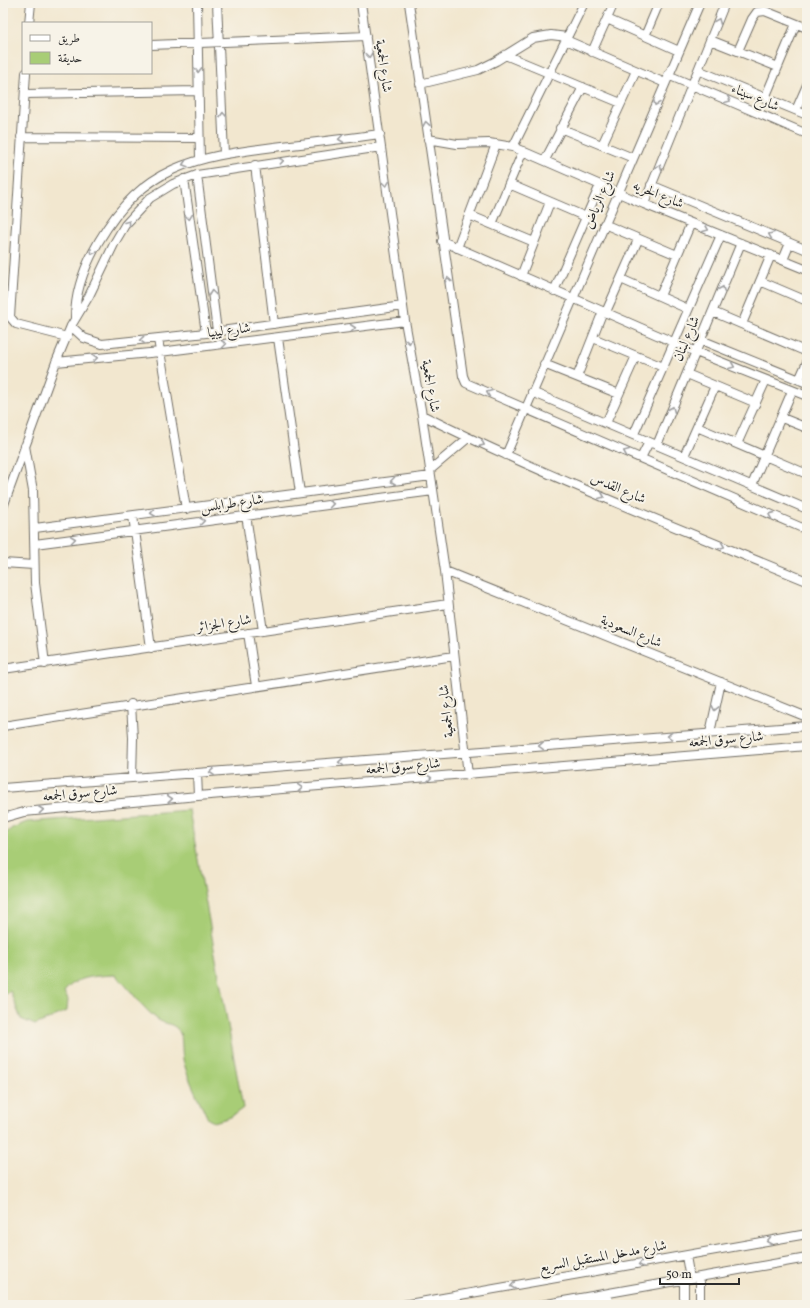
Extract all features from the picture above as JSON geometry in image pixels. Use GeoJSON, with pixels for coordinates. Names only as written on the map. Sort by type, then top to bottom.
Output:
{"type":"FeatureCollection","features":[{"type":"Feature","properties":{"kind":"street"},"geometry":{"type":"LineString","coordinates":[[29,22],[31,3]]}},
{"type":"Feature","properties":{"kind":"street"},"geometry":{"type":"LineString","coordinates":[[197,3],[200,159]]}},
{"type":"Feature","properties":{"kind":"street"},"geometry":{"type":"LineString","coordinates":[[217,3],[224,154]]}},
{"type":"Feature","properties":{"kind":"street","name":"شارع الجمعية"},"geometry":{"type":"LineString","coordinates":[[361,3],[405,321],[422,415],[445,572],[468,775]]}},
{"type":"Feature","properties":{"kind":"street"},"geometry":{"type":"LineString","coordinates":[[409,3],[442,242],[464,380],[468,385],[525,408],[807,530]]}},
{"type":"Feature","properties":{"kind":"street"},"geometry":{"type":"LineString","coordinates":[[513,147],[584,3]]}},
{"type":"Feature","properties":{"kind":"street"},"geometry":{"type":"LineString","coordinates":[[592,52],[614,3]]}},
{"type":"Feature","properties":{"kind":"street"},"geometry":{"type":"LineString","coordinates":[[645,36],[659,3]]}},
{"type":"Feature","properties":{"kind":"street","name":"شارع الرياض"},"geometry":{"type":"LineString","coordinates":[[506,455],[664,83],[700,3]]}},
{"type":"Feature","properties":{"kind":"street"},"geometry":{"type":"LineString","coordinates":[[644,204],[725,3]]}},
{"type":"Feature","properties":{"kind":"street"},"geometry":{"type":"LineString","coordinates":[[738,51],[752,19],[757,12],[765,11],[807,28]]}},
{"type":"Feature","properties":{"kind":"street"},"geometry":{"type":"LineString","coordinates":[[607,19],[679,51]]}},
{"type":"Feature","properties":{"kind":"street"},"geometry":{"type":"LineString","coordinates":[[766,98],[796,24]]}},
{"type":"Feature","properties":{"kind":"street"},"geometry":{"type":"LineString","coordinates":[[152,45],[366,36]]}},
{"type":"Feature","properties":{"kind":"street"},"geometry":{"type":"LineString","coordinates":[[420,84],[478,70],[533,38],[546,36],[566,38],[592,52],[664,83]]}},
{"type":"Feature","properties":{"kind":"street"},"geometry":{"type":"LineString","coordinates":[[710,40],[778,67]]}},
{"type":"Feature","properties":{"kind":"street"},"geometry":{"type":"LineString","coordinates":[[505,55],[621,103]]}},
{"type":"Feature","properties":{"kind":"street","name":"شارع سيناء"},"geometry":{"type":"LineString","coordinates":[[698,70],[807,115]]}},
{"type":"Feature","properties":{"kind":"street"},"geometry":{"type":"LineString","coordinates":[[602,145],[636,71]]}},
{"type":"Feature","properties":{"kind":"street"},"geometry":{"type":"LineString","coordinates":[[26,74],[10,317],[16,324],[67,337]]}},
{"type":"Feature","properties":{"kind":"street","name":"شارع سيناء"},"geometry":{"type":"LineString","coordinates":[[668,75],[807,134]]}},
{"type":"Feature","properties":{"kind":"street"},"geometry":{"type":"LineString","coordinates":[[796,110],[807,85]]}},
{"type":"Feature","properties":{"kind":"street"},"geometry":{"type":"LineString","coordinates":[[545,160],[560,128],[583,87]]}},
{"type":"Feature","properties":{"kind":"street"},"geometry":{"type":"LineString","coordinates":[[25,94],[198,91]]}},
{"type":"Feature","properties":{"kind":"street"},"geometry":{"type":"LineString","coordinates":[[560,128],[633,158]]}},
{"type":"Feature","properties":{"kind":"street"},"geometry":{"type":"LineString","coordinates":[[75,318],[76,299],[81,280],[92,253],[103,235],[129,201],[145,186],[179,166],[200,159],[234,152],[380,134]]}},
{"type":"Feature","properties":{"kind":"street"},"geometry":{"type":"LineString","coordinates":[[21,137],[200,138]]}},
{"type":"Feature","properties":{"kind":"street","name":"شارع الحريه"},"geometry":{"type":"LineString","coordinates":[[428,139],[457,144],[496,144],[513,147],[644,204],[807,270]]}},
{"type":"Feature","properties":{"kind":"street"},"geometry":{"type":"LineString","coordinates":[[456,248],[496,144]]}},
{"type":"Feature","properties":{"kind":"street"},"geometry":{"type":"LineString","coordinates":[[3,507],[56,362],[71,326],[89,296],[115,242],[139,208],[159,191],[184,179],[197,175],[237,167],[381,147]]}},
{"type":"Feature","properties":{"kind":"street"},"geometry":{"type":"LineString","coordinates":[[492,224],[523,151]]}},
{"type":"Feature","properties":{"kind":"street"},"geometry":{"type":"LineString","coordinates":[[234,152],[237,167]]}},
{"type":"Feature","properties":{"kind":"street"},"geometry":{"type":"LineString","coordinates":[[255,165],[274,324]]}},
{"type":"Feature","properties":{"kind":"street"},"geometry":{"type":"LineString","coordinates":[[197,175],[217,331]]}},
{"type":"Feature","properties":{"kind":"street"},"geometry":{"type":"LineString","coordinates":[[184,179],[206,333]]}},
{"type":"Feature","properties":{"kind":"street"},"geometry":{"type":"LineString","coordinates":[[509,184],[586,217]]}},
{"type":"Feature","properties":{"kind":"street"},"geometry":{"type":"LineString","coordinates":[[554,291],[600,185]]}},
{"type":"Feature","properties":{"kind":"street","name":"شارع الحريه"},"geometry":{"type":"LineString","coordinates":[[651,185],[807,250]]}},
{"type":"Feature","properties":{"kind":"street"},"geometry":{"type":"LineString","coordinates":[[521,276],[550,202]]}},
{"type":"Feature","properties":{"kind":"street"},"geometry":{"type":"LineString","coordinates":[[469,215],[534,242]]}},
{"type":"Feature","properties":{"kind":"street"},"geometry":{"type":"LineString","coordinates":[[660,296],[691,223]]}},
{"type":"Feature","properties":{"kind":"street"},"geometry":{"type":"LineString","coordinates":[[604,224],[638,240],[677,255]]}},
{"type":"Feature","properties":{"kind":"street"},"geometry":{"type":"LineString","coordinates":[[103,235],[115,242]]}},
{"type":"Feature","properties":{"kind":"street","name":"شارع لبنان"},"geometry":{"type":"LineString","coordinates":[[634,434],[721,235]]}},
{"type":"Feature","properties":{"kind":"street"},"geometry":{"type":"LineString","coordinates":[[193,240],[205,238]]}},
{"type":"Feature","properties":{"kind":"street"},"geometry":{"type":"LineString","coordinates":[[577,377],[593,338],[638,240]]}},
{"type":"Feature","properties":{"kind":"street"},"geometry":{"type":"LineString","coordinates":[[442,242],[696,352],[807,396]]}},
{"type":"Feature","properties":{"kind":"street","name":"شارع لبنان"},"geometry":{"type":"LineString","coordinates":[[657,445],[741,243]]}},
{"type":"Feature","properties":{"kind":"street"},"geometry":{"type":"LineString","coordinates":[[783,260],[790,243]]}},
{"type":"Feature","properties":{"kind":"street"},"geometry":{"type":"LineString","coordinates":[[742,324],[771,255]]}},
{"type":"Feature","properties":{"kind":"street"},"geometry":{"type":"LineString","coordinates":[[621,279],[688,309]]}},
{"type":"Feature","properties":{"kind":"street"},"geometry":{"type":"LineString","coordinates":[[760,281],[807,301]]}},
{"type":"Feature","properties":{"kind":"street","name":"شارع ليبيا"},"geometry":{"type":"LineString","coordinates":[[71,326],[84,338],[102,344],[206,333],[403,306]]}},
{"type":"Feature","properties":{"kind":"street"},"geometry":{"type":"LineString","coordinates":[[713,312],[807,352]]}},
{"type":"Feature","properties":{"kind":"street"},"geometry":{"type":"LineString","coordinates":[[299,321],[300,335]]}},
{"type":"Feature","properties":{"kind":"street","name":"شارع ليبيا"},"geometry":{"type":"LineString","coordinates":[[56,362],[160,352],[405,321]]}},
{"type":"Feature","properties":{"kind":"street"},"geometry":{"type":"LineString","coordinates":[[278,338],[300,493]]}},
{"type":"Feature","properties":{"kind":"street"},"geometry":{"type":"LineString","coordinates":[[593,338],[663,367]]}},
{"type":"Feature","properties":{"kind":"street"},"geometry":{"type":"LineString","coordinates":[[158,339],[186,509]]}},
{"type":"Feature","properties":{"kind":"street"},"geometry":{"type":"LineString","coordinates":[[701,340],[803,381],[807,362]]}},
{"type":"Feature","properties":{"kind":"street"},"geometry":{"type":"LineString","coordinates":[[606,423],[636,356]]}},
{"type":"Feature","properties":{"kind":"street"},"geometry":{"type":"LineString","coordinates":[[544,364],[619,394]]}},
{"type":"Feature","properties":{"kind":"street"},"geometry":{"type":"LineString","coordinates":[[687,374],[756,403]]}},
{"type":"Feature","properties":{"kind":"street"},"geometry":{"type":"LineString","coordinates":[[737,444],[766,380]]}},
{"type":"Feature","properties":{"kind":"street"},"geometry":{"type":"LineString","coordinates":[[684,456],[715,386]]}},
{"type":"Feature","properties":{"kind":"street"},"geometry":{"type":"LineString","coordinates":[[752,486],[782,418],[792,391]]}},
{"type":"Feature","properties":{"kind":"street"},"geometry":{"type":"LineString","coordinates":[[532,392],[634,434],[649,442],[807,509]]}},
{"type":"Feature","properties":{"kind":"street","name":"شارع القدس"},"geometry":{"type":"LineString","coordinates":[[422,415],[506,455],[807,581]]}},
{"type":"Feature","properties":{"kind":"street"},"geometry":{"type":"LineString","coordinates":[[782,418],[807,428]]}},
{"type":"Feature","properties":{"kind":"street"},"geometry":{"type":"LineString","coordinates":[[697,427],[807,474]]}},
{"type":"Feature","properties":{"kind":"street"},"geometry":{"type":"LineString","coordinates":[[431,473],[468,438]]}},
{"type":"Feature","properties":{"kind":"street"},"geometry":{"type":"LineString","coordinates":[[641,458],[649,442]]}},
{"type":"Feature","properties":{"kind":"street"},"geometry":{"type":"LineString","coordinates":[[25,446],[32,476],[35,528],[34,565],[38,612],[45,664]]}},
{"type":"Feature","properties":{"kind":"street","name":"شارع طرابلس"},"geometry":{"type":"LineString","coordinates":[[35,528],[244,501],[366,484],[431,473]]}},
{"type":"Feature","properties":{"kind":"street"},"geometry":{"type":"LineString","coordinates":[[366,484],[368,499]]}},
{"type":"Feature","properties":{"kind":"street","name":"شارع طرابلس"},"geometry":{"type":"LineString","coordinates":[[35,544],[433,491]]}},
{"type":"Feature","properties":{"kind":"street"},"geometry":{"type":"LineString","coordinates":[[244,501],[263,631]]}},
{"type":"Feature","properties":{"kind":"street"},"geometry":{"type":"LineString","coordinates":[[133,516],[151,648]]}},
{"type":"Feature","properties":{"kind":"street"},"geometry":{"type":"LineString","coordinates":[[3,564],[34,565]]}},
{"type":"Feature","properties":{"kind":"street","name":"شارع السعودية"},"geometry":{"type":"LineString","coordinates":[[445,572],[807,717]]}},
{"type":"Feature","properties":{"kind":"street","name":"شارع الجزائر"},"geometry":{"type":"LineString","coordinates":[[3,670],[448,604]]}},
{"type":"Feature","properties":{"kind":"street"},"geometry":{"type":"LineString","coordinates":[[248,633],[256,686]]}},
{"type":"Feature","properties":{"kind":"street"},"geometry":{"type":"LineString","coordinates":[[3,726],[131,704],[454,656]]}},
{"type":"Feature","properties":{"kind":"street"},"geometry":{"type":"LineString","coordinates":[[710,733],[721,682]]}},
{"type":"Feature","properties":{"kind":"street"},"geometry":{"type":"LineString","coordinates":[[131,704],[133,738],[132,778]]}},
{"type":"Feature","properties":{"kind":"street","name":"شارع سوق الجمعه"},"geometry":{"type":"LineString","coordinates":[[3,788],[807,726]]}},
{"type":"Feature","properties":{"kind":"street","name":"شارع سوق الجمعه"},"geometry":{"type":"LineString","coordinates":[[3,818],[24,812],[198,796],[807,746]]}},
{"type":"Feature","properties":{"kind":"street"},"geometry":{"type":"LineString","coordinates":[[197,773],[198,796]]}},
{"type":"Feature","properties":{"kind":"street","name":"شارع مدخل المستقبل السريع"},"geometry":{"type":"LineString","coordinates":[[403,1305],[807,1234]]}},
{"type":"Feature","properties":{"kind":"street"},"geometry":{"type":"LineString","coordinates":[[684,1305],[687,1280],[686,1256]]}},
{"type":"Feature","properties":{"kind":"street"},"geometry":{"type":"LineString","coordinates":[[540,1305],[807,1258]]}},
{"type":"Feature","properties":{"kind":"street"},"geometry":{"type":"LineString","coordinates":[[700,1278],[700,1305]]}},
{"type":"Feature","properties":{"kind":"street"},"geometry":{"type":"LineString","coordinates":[[607,1294],[607,1305]]}},
{"type":"Feature","properties":{"kind":"green space"},"geometry":{"type":"Polygon","coordinates":[[[189,810],[243,1108],[231,1117],[214,1122],[208,1119],[186,1070],[183,1059],[181,1036],[178,1029],[172,1025],[160,1021],[141,1004],[115,975],[87,978],[74,983],[64,992],[68,1000],[67,1011],[35,1025],[21,1019],[10,991],[3,995],[3,836],[12,828],[27,822],[189,810]]]}}]}
